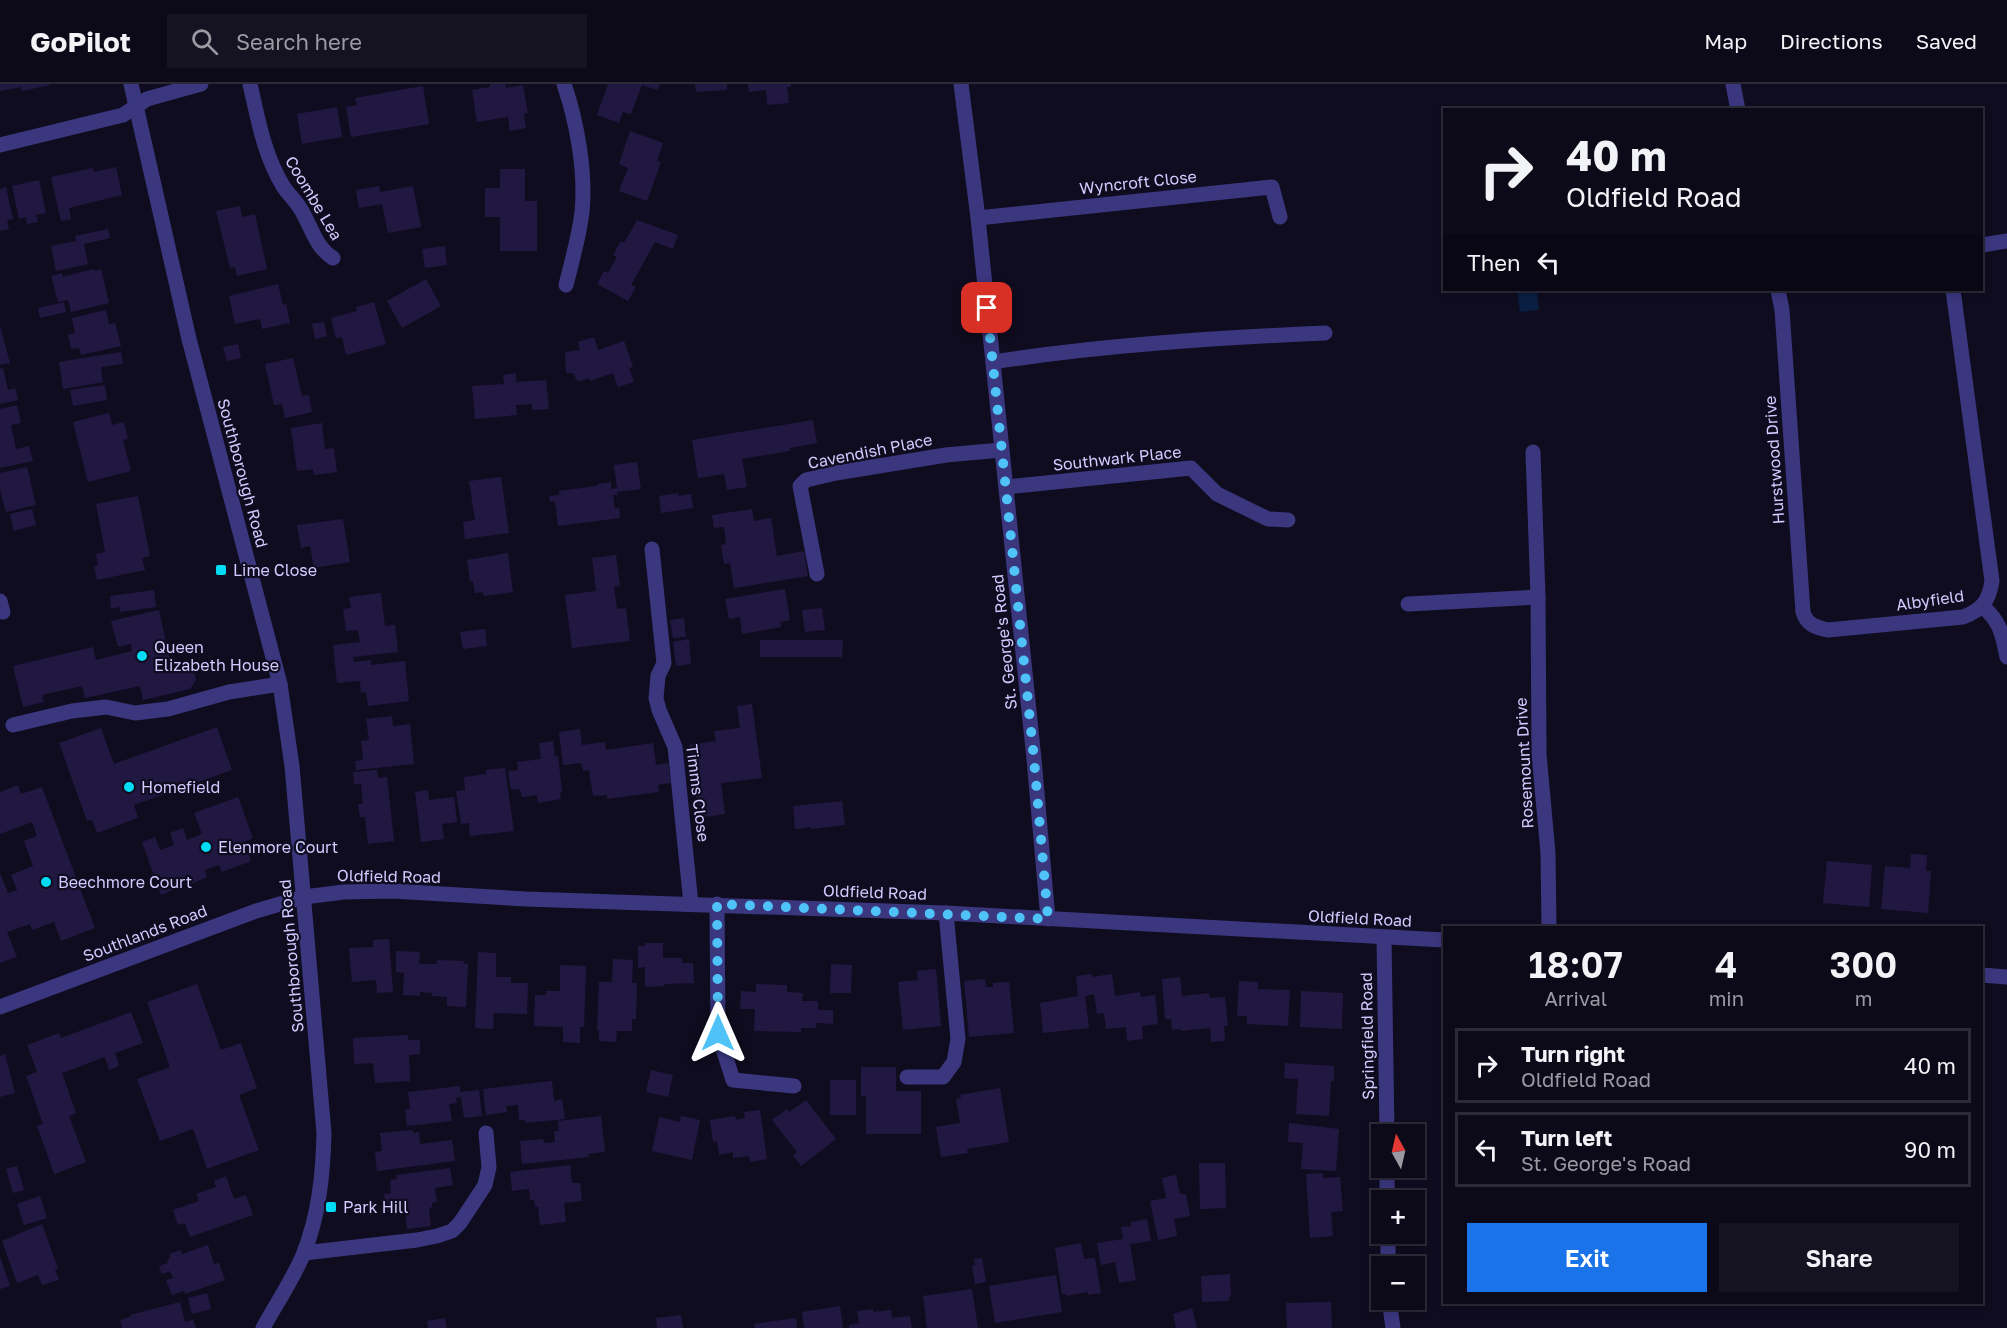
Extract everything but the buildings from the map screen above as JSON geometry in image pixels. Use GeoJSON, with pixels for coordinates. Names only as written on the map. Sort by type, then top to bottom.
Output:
{"type":"FeatureCollection","features":[{"type":"Feature","properties":{"kind":"street","name":"Southborough Road"},"geometry":{"type":"LineString","coordinates":[[131,84],[189,339],[280,684],[292,766],[324,1133],[323,1174],[304,1253],[292,1279],[263,1328]]}},
{"type":"Feature","properties":{"kind":"street"},"geometry":{"type":"LineString","coordinates":[[0,144],[123,115],[147,99],[201,84]]}},
{"type":"Feature","properties":{"kind":"street","name":"Coombe Lea"},"geometry":{"type":"LineString","coordinates":[[250,84],[271,162],[284,187],[300,208],[319,246],[325,254],[333,258]]}},
{"type":"Feature","properties":{"kind":"street"},"geometry":{"type":"LineString","coordinates":[[564,84],[571,104],[583,177],[582,211],[577,245],[566,285]]}},
{"type":"Feature","properties":{"kind":"street","name":"St. George's Road"},"geometry":{"type":"LineString","coordinates":[[961,84],[978,218],[1034,759],[1048,919]]}},
{"type":"Feature","properties":{"kind":"street"},"geometry":{"type":"LineString","coordinates":[[1732,84],[1738,108]]}},
{"type":"Feature","properties":{"kind":"street","name":"Wyncroft Close"},"geometry":{"type":"LineString","coordinates":[[978,218],[1272,187],[1280,217]]}},
{"type":"Feature","properties":{"kind":"street"},"geometry":{"type":"LineString","coordinates":[[1983,245],[2007,241]]}},
{"type":"Feature","properties":{"kind":"street","name":"Hurstwood Drive"},"geometry":{"type":"LineString","coordinates":[[1778,291],[1782,310],[1803,612],[1806,621],[1812,626]]}},
{"type":"Feature","properties":{"kind":"street","name":"Albyfield"},"geometry":{"type":"LineString","coordinates":[[1812,626],[1828,630],[1963,617],[1977,612],[1991,593],[1992,582],[1953,291]]}},
{"type":"Feature","properties":{"kind":"street"},"geometry":{"type":"LineString","coordinates":[[993,362],[1038,355],[1194,341],[1325,333]]}},
{"type":"Feature","properties":{"kind":"street","name":"Cavendish Place"},"geometry":{"type":"LineString","coordinates":[[817,574],[800,486],[806,480],[935,457],[1001,450]]}},
{"type":"Feature","properties":{"kind":"street","name":"Rosemount Drive"},"geometry":{"type":"LineString","coordinates":[[1533,452],[1538,597],[1539,754],[1548,852],[1549,926]]}},
{"type":"Feature","properties":{"kind":"street","name":"Southwark Place"},"geometry":{"type":"LineString","coordinates":[[1006,487],[1191,468],[1217,494],[1268,519],[1288,520]]}},
{"type":"Feature","properties":{"kind":"street","name":"Timms Close"},"geometry":{"type":"LineString","coordinates":[[652,549],[664,663],[658,676],[656,698],[658,710],[675,747],[691,904]]}},
{"type":"Feature","properties":{"kind":"street"},"geometry":{"type":"LineString","coordinates":[[1408,604],[1538,597]]}},
{"type":"Feature","properties":{"kind":"street"},"geometry":{"type":"LineString","coordinates":[[1982,606],[1995,617],[2001,629],[2007,657]]}},
{"type":"Feature","properties":{"kind":"street"},"geometry":{"type":"LineString","coordinates":[[13,725],[72,711],[106,707],[135,713],[168,710],[229,692],[280,684]]}},
{"type":"Feature","properties":{"kind":"street","name":"Oldfield Road"},"geometry":{"type":"LineString","coordinates":[[304,897],[344,892],[392,891],[504,898],[946,913],[1443,940]]}},
{"type":"Feature","properties":{"kind":"street","name":"Southlands Road"},"geometry":{"type":"LineString","coordinates":[[0,1007],[256,911],[304,897]]}},
{"type":"Feature","properties":{"kind":"street"},"geometry":{"type":"LineString","coordinates":[[717,904],[718,1033],[730,1073],[734,1080],[794,1086]]}},
{"type":"Feature","properties":{"kind":"street"},"geometry":{"type":"LineString","coordinates":[[907,1077],[943,1077],[954,1062],[958,1040],[946,913]]}},
{"type":"Feature","properties":{"kind":"street","name":"Springfield Road"},"geometry":{"type":"LineString","coordinates":[[1384,937],[1387,1124]]}},
{"type":"Feature","properties":{"kind":"street"},"geometry":{"type":"LineString","coordinates":[[1983,975],[2007,976]]}},
{"type":"Feature","properties":{"kind":"street"},"geometry":{"type":"LineString","coordinates":[[304,1253],[417,1240],[452,1231],[460,1223],[484,1185],[489,1167],[486,1133]]}},
{"type":"Feature","properties":{"kind":"street"},"geometry":{"type":"LineString","coordinates":[[1391,1310],[1393,1328]]}},
{"type":"Feature","properties":{"kind":"water"},"geometry":{"type":"Polygon","coordinates":[[[1517,291],[1537,291],[1539,310],[1520,312],[1517,291]]]}},
{"type":"Feature","properties":{"kind":"place","name":"Lime Close"},"geometry":{"type":"Point","coordinates":[221,570]}},
{"type":"Feature","properties":{"kind":"place","name":"Queen Elizabeth House"},"geometry":{"type":"Point","coordinates":[142,656]}},
{"type":"Feature","properties":{"kind":"place","name":"Homefield"},"geometry":{"type":"Point","coordinates":[129,787]}},
{"type":"Feature","properties":{"kind":"place","name":"Elenmore Court"},"geometry":{"type":"Point","coordinates":[206,847]}},
{"type":"Feature","properties":{"kind":"place","name":"Beechmore Court"},"geometry":{"type":"Point","coordinates":[46,882]}},
{"type":"Feature","properties":{"kind":"place","name":"Park Hill"},"geometry":{"type":"Point","coordinates":[331,1207]}},
{"type":"Feature","properties":{"kind":"route"},"geometry":{"type":"LineString","coordinates":[[718,1033],[717,904],[1048,919],[1034,759],[987,308]]}}]}
